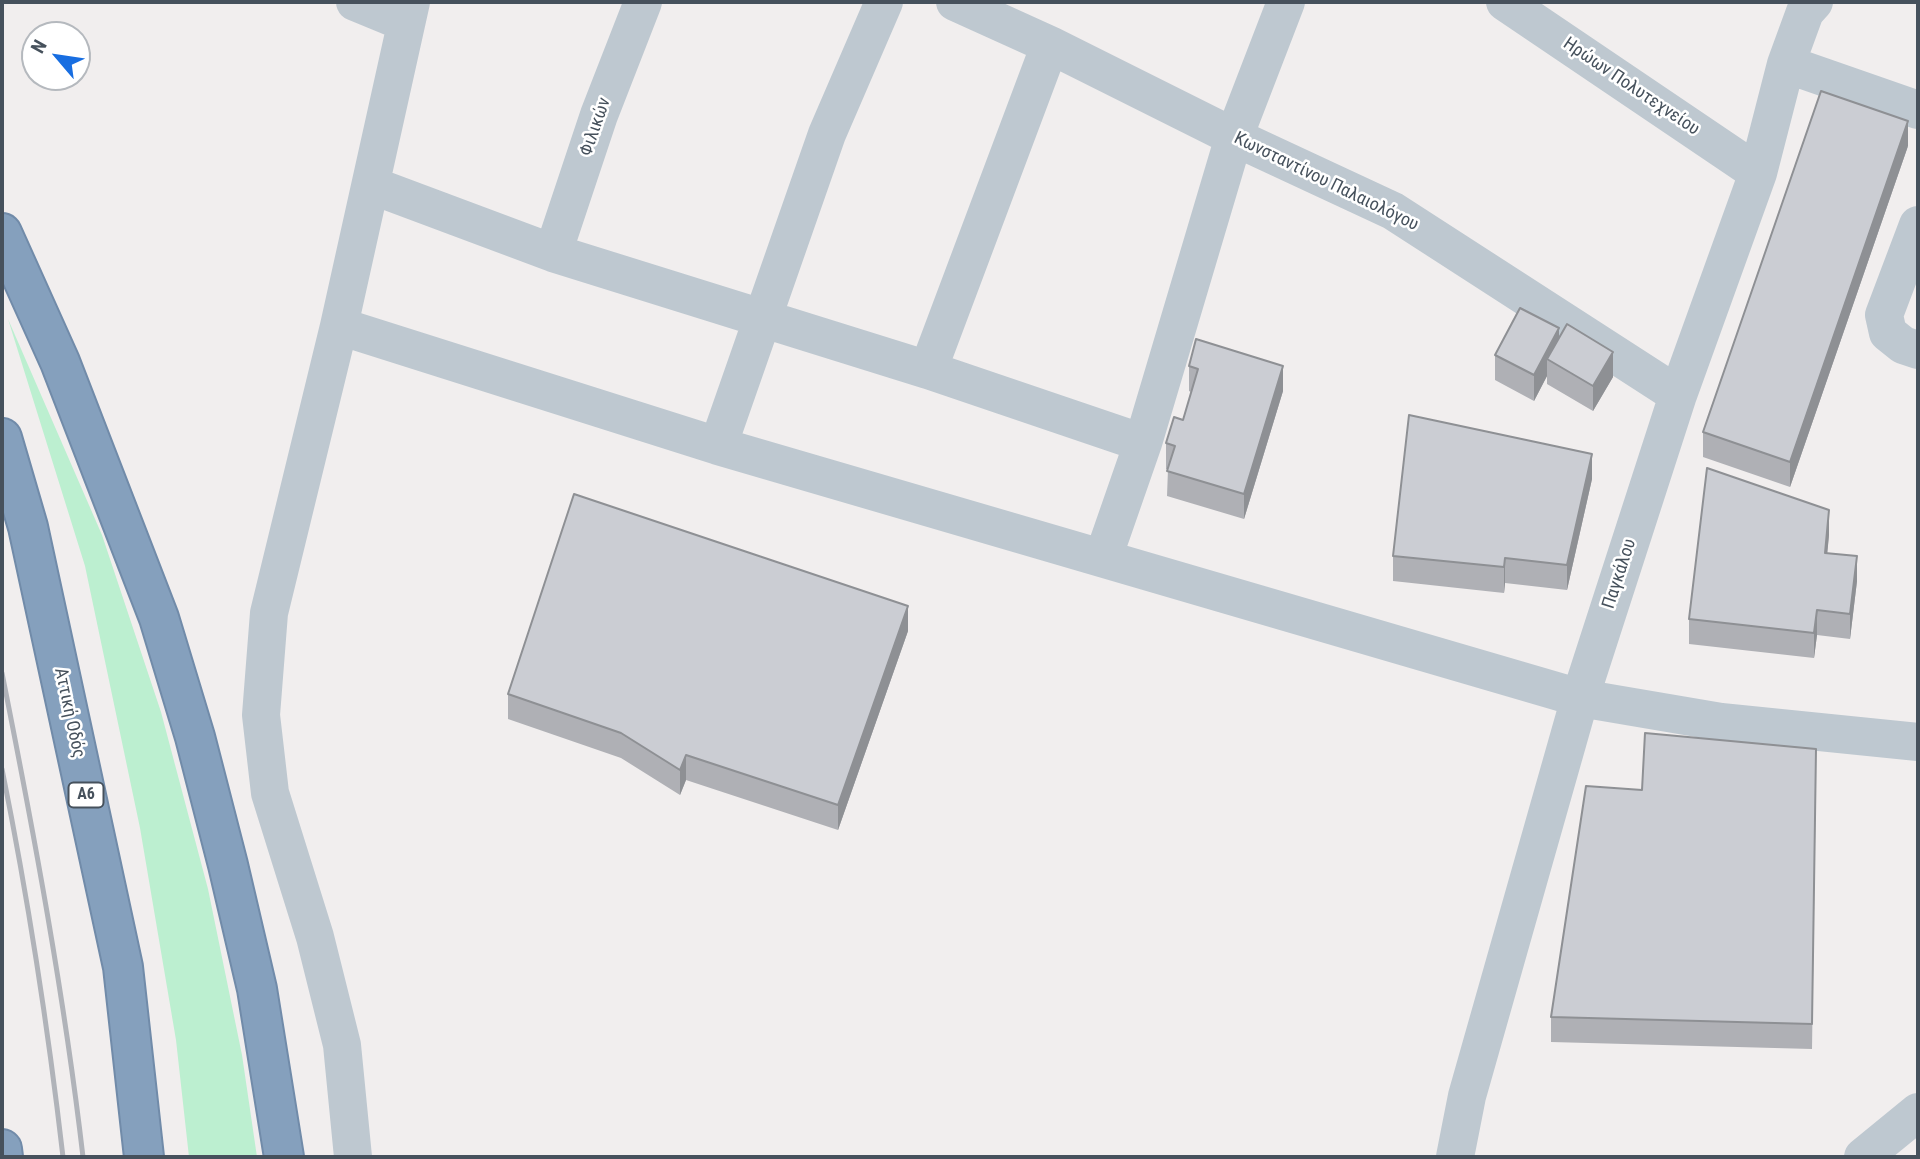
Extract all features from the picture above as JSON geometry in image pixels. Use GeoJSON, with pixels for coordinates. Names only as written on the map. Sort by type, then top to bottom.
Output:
{"type":"FeatureCollection","features":[{"type":"Feature","properties":{"kind":"highway"},"geometry":{"type":"LineString","coordinates":[[2,233],[60,362],[159,618],[228,865],[257,989],[284,1157]]}},
{"type":"Feature","properties":{"kind":"highway","name":"Αττική Οδός"},"geometry":{"type":"LineString","coordinates":[[2,438],[28,527],[123,967],[144,1157]]}},
{"type":"Feature","properties":{"kind":"highway"},"geometry":{"type":"LineString","coordinates":[[2,1149],[3,1157]]}},
{"type":"Feature","properties":{"kind":"street"},"geometry":{"type":"LineString","coordinates":[[353,1157],[342,1045],[315,937],[270,793],[261,715],[269,613],[339,327],[409,12],[355,2]]}},
{"type":"Feature","properties":{"kind":"street","name":"Φιλικών"},"geometry":{"type":"LineString","coordinates":[[552,253],[599,115],[643,2]]}},
{"type":"Feature","properties":{"kind":"street"},"geometry":{"type":"LineString","coordinates":[[718,446],[827,134],[884,2]]}},
{"type":"Feature","properties":{"kind":"street","name":"Κωνσταντίνου Παλαιολόγου"},"geometry":{"type":"LineString","coordinates":[[955,2],[1050,45],[1234,137],[1393,211],[1678,395]]}},
{"type":"Feature","properties":{"kind":"street"},"geometry":{"type":"LineString","coordinates":[[1103,558],[1143,443],[1234,137],[1286,2]]}},
{"type":"Feature","properties":{"kind":"street","name":"Ηρώων Πολυτεχνείου"},"geometry":{"type":"LineString","coordinates":[[1505,2],[1758,173]]}},
{"type":"Feature","properties":{"kind":"street","name":"Παγκάλου"},"geometry":{"type":"LineString","coordinates":[[1455,1157],[1468,1096],[1580,698],[1678,395],[1758,173],[1804,5]]}},
{"type":"Feature","properties":{"kind":"street"},"geometry":{"type":"LineString","coordinates":[[928,370],[1050,45]]}},
{"type":"Feature","properties":{"kind":"street"},"geometry":{"type":"LineString","coordinates":[[1786,64],[1918,110]]}},
{"type":"Feature","properties":{"kind":"street"},"geometry":{"type":"LineString","coordinates":[[371,185],[552,253],[928,370],[1143,443]]}},
{"type":"Feature","properties":{"kind":"street"},"geometry":{"type":"LineString","coordinates":[[1918,225],[1884,315],[1888,333],[1903,345],[1918,351]]}},
{"type":"Feature","properties":{"kind":"street"},"geometry":{"type":"LineString","coordinates":[[339,327],[718,446],[1580,698],[1721,722],[1918,742]]}},
{"type":"Feature","properties":{"kind":"street"},"geometry":{"type":"LineString","coordinates":[[1863,1157],[1918,1112]]}},
{"type":"Feature","properties":{"kind":"green space"},"geometry":{"type":"Polygon","coordinates":[[[8,319],[102,535],[161,712],[208,889],[242,1055],[257,1157],[189,1157],[176,1040],[140,828],[85,566],[8,319]]]}},
{"type":"Feature","properties":{"kind":"building"},"geometry":{"type":"Polygon","coordinates":[[[1821,91],[1908,121],[1790,462],[1703,432],[1821,91]]]}},
{"type":"Feature","properties":{"kind":"building"},"geometry":{"type":"Polygon","coordinates":[[[1520,308],[1559,328],[1534,375],[1495,355],[1520,308]]]}},
{"type":"Feature","properties":{"kind":"building"},"geometry":{"type":"Polygon","coordinates":[[[1567,324],[1613,352],[1593,386],[1547,359],[1567,324]]]}},
{"type":"Feature","properties":{"kind":"building"},"geometry":{"type":"Polygon","coordinates":[[[1196,339],[1283,366],[1244,494],[1167,471],[1175,446],[1166,443],[1174,417],[1183,420],[1198,369],[1189,366],[1196,339]]]}},
{"type":"Feature","properties":{"kind":"building"},"geometry":{"type":"Polygon","coordinates":[[[1409,415],[1592,454],[1567,565],[1505,558],[1504,567],[1393,556],[1409,415]]]}},
{"type":"Feature","properties":{"kind":"building"},"geometry":{"type":"Polygon","coordinates":[[[1707,468],[1829,510],[1825,553],[1857,556],[1850,614],[1817,610],[1814,633],[1689,619],[1707,468]]]}},
{"type":"Feature","properties":{"kind":"building"},"geometry":{"type":"Polygon","coordinates":[[[574,494],[908,606],[838,805],[686,755],[680,770],[621,733],[508,694],[574,494]]]}},
{"type":"Feature","properties":{"kind":"building"},"geometry":{"type":"Polygon","coordinates":[[[1645,733],[1816,749],[1812,1024],[1551,1017],[1586,786],[1642,790],[1645,733]]]}},
{"type":"Feature","properties":{"kind":"railway"},"geometry":{"type":"LineString","coordinates":[[2,673],[47,914],[83,1157]]}},
{"type":"Feature","properties":{"kind":"railway"},"geometry":{"type":"LineString","coordinates":[[2,769],[37,963],[63,1157]]}}]}
